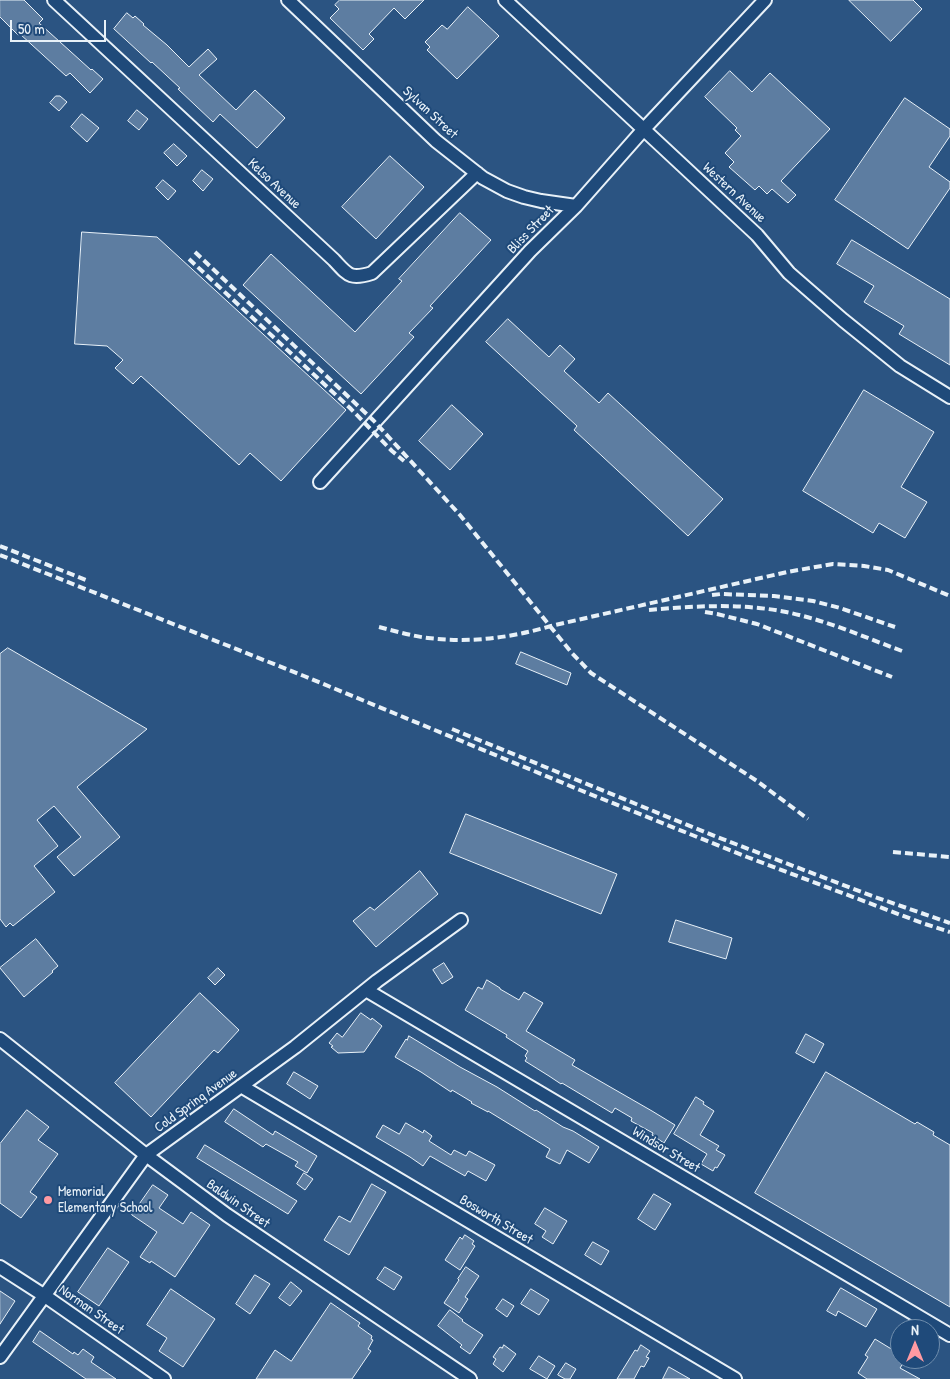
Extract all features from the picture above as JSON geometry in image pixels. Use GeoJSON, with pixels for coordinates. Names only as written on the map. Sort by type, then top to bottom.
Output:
{"type":"FeatureCollection","features":[{"type":"Feature","properties":{"kind":"street","name":"Kelso Avenue"},"geometry":{"type":"LineString","coordinates":[[54,0],[334,260],[346,274],[358,278],[372,273],[477,173]]}},
{"type":"Feature","properties":{"kind":"street","name":"Sylvan Street"},"geometry":{"type":"LineString","coordinates":[[288,0],[436,141],[477,173],[498,187],[516,194],[541,201],[576,206]]}},
{"type":"Feature","properties":{"kind":"street","name":"Western Avenue"},"geometry":{"type":"LineString","coordinates":[[505,0],[757,235],[789,273],[900,366],[950,397]]}},
{"type":"Feature","properties":{"kind":"street","name":"Bliss Street"},"geometry":{"type":"LineString","coordinates":[[320,482],[530,251],[576,206],[644,129],[765,0]]}},
{"type":"Feature","properties":{"kind":"street","name":"Cold Spring Avenue"},"geometry":{"type":"LineString","coordinates":[[0,1357],[146,1155],[295,1047],[366,990],[461,920]]}},
{"type":"Feature","properties":{"kind":"street","name":"Windsor Street"},"geometry":{"type":"LineString","coordinates":[[366,990],[950,1335]]}},
{"type":"Feature","properties":{"kind":"street","name":"Baldwin Street"},"geometry":{"type":"LineString","coordinates":[[0,1039],[146,1155],[226,1215],[470,1379]]}},
{"type":"Feature","properties":{"kind":"street","name":"Bosworth Street"},"geometry":{"type":"LineString","coordinates":[[241,1086],[735,1379]]}},
{"type":"Feature","properties":{"kind":"street","name":"Norman Street"},"geometry":{"type":"LineString","coordinates":[[0,1267],[164,1379]]}},
{"type":"Feature","properties":{"kind":"building"},"geometry":{"type":"Polygon","coordinates":[[[0,0],[24,0],[43,19],[39,23],[103,79],[90,93],[70,73],[66,76],[0,17],[0,0]]]}},
{"type":"Feature","properties":{"kind":"building"},"geometry":{"type":"Polygon","coordinates":[[[340,0],[424,0],[405,19],[394,8],[369,34],[374,39],[363,50],[330,18],[339,9],[335,5],[340,0]]]}},
{"type":"Feature","properties":{"kind":"building"},"geometry":{"type":"Polygon","coordinates":[[[849,0],[913,0],[922,9],[891,41],[849,0]]]}},
{"type":"Feature","properties":{"kind":"building"},"geometry":{"type":"Polygon","coordinates":[[[468,7],[499,36],[457,79],[427,50],[430,47],[425,42],[442,25],[447,29],[468,7]]]}},
{"type":"Feature","properties":{"kind":"building"},"geometry":{"type":"Polygon","coordinates":[[[127,13],[133,18],[135,16],[189,67],[208,49],[217,59],[199,75],[236,110],[255,90],[285,118],[257,148],[220,114],[213,122],[178,89],[180,88],[114,29],[127,13]]]}},
{"type":"Feature","properties":{"kind":"building"},"geometry":{"type":"Polygon","coordinates":[[[730,71],[752,92],[770,73],[830,129],[781,181],[796,195],[788,203],[772,189],[767,194],[759,186],[755,190],[729,167],[734,162],[725,153],[741,136],[735,130],[737,128],[705,97],[730,71]]]}},
{"type":"Feature","properties":{"kind":"building"},"geometry":{"type":"Polygon","coordinates":[[[56,96],[60,96],[67,102],[59,111],[50,103],[56,96]]]}},
{"type":"Feature","properties":{"kind":"building"},"geometry":{"type":"Polygon","coordinates":[[[905,98],[950,129],[950,136],[929,167],[950,182],[950,188],[908,249],[835,200],[905,98]]]}},
{"type":"Feature","properties":{"kind":"building"},"geometry":{"type":"Polygon","coordinates":[[[137,110],[148,119],[139,130],[128,121],[137,110]]]}},
{"type":"Feature","properties":{"kind":"building"},"geometry":{"type":"Polygon","coordinates":[[[82,114],[99,128],[87,142],[71,127],[82,114]]]}},
{"type":"Feature","properties":{"kind":"building"},"geometry":{"type":"Polygon","coordinates":[[[174,144],[187,156],[177,166],[164,153],[174,144]]]}},
{"type":"Feature","properties":{"kind":"building"},"geometry":{"type":"Polygon","coordinates":[[[390,156],[424,187],[376,239],[342,207],[390,156]]]}},
{"type":"Feature","properties":{"kind":"building"},"geometry":{"type":"Polygon","coordinates":[[[202,170],[213,179],[203,191],[193,181],[202,170]]]}},
{"type":"Feature","properties":{"kind":"building"},"geometry":{"type":"Polygon","coordinates":[[[163,180],[176,191],[168,200],[156,188],[163,180]]]}},
{"type":"Feature","properties":{"kind":"building"},"geometry":{"type":"Polygon","coordinates":[[[460,213],[491,240],[430,306],[433,308],[409,333],[414,337],[361,394],[243,285],[271,254],[355,332],[402,281],[399,279],[460,213]]]}},
{"type":"Feature","properties":{"kind":"building"},"geometry":{"type":"Polygon","coordinates":[[[82,232],[157,237],[346,410],[281,481],[250,453],[239,465],[141,376],[133,384],[115,368],[123,360],[107,346],[75,344],[82,232]]]}},
{"type":"Feature","properties":{"kind":"building"},"geometry":{"type":"Polygon","coordinates":[[[852,240],[950,299],[950,365],[899,334],[904,326],[864,302],[874,286],[837,264],[852,240]]]}},
{"type":"Feature","properties":{"kind":"building"},"geometry":{"type":"Polygon","coordinates":[[[508,319],[549,357],[560,345],[575,359],[564,371],[599,403],[608,393],[723,499],[688,536],[574,430],[577,426],[486,342],[508,319]]]}},
{"type":"Feature","properties":{"kind":"building"},"geometry":{"type":"Polygon","coordinates":[[[864,390],[934,432],[901,487],[927,502],[905,538],[879,523],[873,533],[803,491],[864,390]]]}},
{"type":"Feature","properties":{"kind":"building"},"geometry":{"type":"Polygon","coordinates":[[[452,405],[483,434],[450,470],[419,441],[452,405]]]}},
{"type":"Feature","properties":{"kind":"building"},"geometry":{"type":"Polygon","coordinates":[[[8,648],[147,729],[77,787],[120,837],[74,876],[57,857],[81,837],[54,806],[37,820],[58,846],[34,866],[55,892],[13,926],[10,923],[6,927],[0,919],[0,654],[8,648]]]}},
{"type":"Feature","properties":{"kind":"building"},"geometry":{"type":"Polygon","coordinates":[[[521,652],[571,673],[567,685],[516,664],[521,652]]]}},
{"type":"Feature","properties":{"kind":"building"},"geometry":{"type":"Polygon","coordinates":[[[466,814],[617,874],[601,914],[450,853],[466,814]]]}},
{"type":"Feature","properties":{"kind":"building"},"geometry":{"type":"Polygon","coordinates":[[[420,871],[438,894],[376,947],[353,921],[370,907],[374,910],[420,871]]]}},
{"type":"Feature","properties":{"kind":"building"},"geometry":{"type":"Polygon","coordinates":[[[676,920],[732,938],[726,959],[669,942],[676,920]]]}},
{"type":"Feature","properties":{"kind":"building"},"geometry":{"type":"Polygon","coordinates":[[[36,939],[58,966],[24,997],[0,968],[36,939]]]}},
{"type":"Feature","properties":{"kind":"building"},"geometry":{"type":"Polygon","coordinates":[[[444,963],[453,977],[442,984],[433,970],[444,963]]]}},
{"type":"Feature","properties":{"kind":"building"},"geometry":{"type":"Polygon","coordinates":[[[218,968],[225,975],[215,985],[208,978],[218,968]]]}},
{"type":"Feature","properties":{"kind":"building"},"geometry":{"type":"Polygon","coordinates":[[[487,980],[519,1000],[524,992],[543,1003],[526,1031],[575,1060],[572,1065],[675,1125],[664,1143],[652,1135],[653,1133],[631,1121],[632,1118],[615,1108],[612,1113],[525,1061],[528,1051],[506,1037],[507,1035],[465,1010],[478,987],[482,989],[487,980]]]}},
{"type":"Feature","properties":{"kind":"building"},"geometry":{"type":"Polygon","coordinates":[[[200,993],[239,1030],[218,1053],[214,1050],[151,1117],[115,1083],[200,993]]]}},
{"type":"Feature","properties":{"kind":"building"},"geometry":{"type":"Polygon","coordinates":[[[361,1013],[371,1020],[372,1018],[382,1026],[364,1052],[338,1053],[329,1043],[337,1033],[342,1037],[361,1013]]]}},
{"type":"Feature","properties":{"kind":"building"},"geometry":{"type":"Polygon","coordinates":[[[806,1034],[824,1044],[814,1063],[796,1053],[806,1034]]]}},
{"type":"Feature","properties":{"kind":"building"},"geometry":{"type":"Polygon","coordinates":[[[409,1036],[599,1147],[589,1163],[567,1150],[560,1164],[546,1157],[550,1149],[452,1090],[451,1092],[395,1057],[409,1036]]]}},
{"type":"Feature","properties":{"kind":"building"},"geometry":{"type":"Polygon","coordinates":[[[294,1072],[318,1086],[310,1099],[287,1084],[294,1072]]]}},
{"type":"Feature","properties":{"kind":"building"},"geometry":{"type":"Polygon","coordinates":[[[826,1072],[915,1124],[917,1122],[934,1132],[933,1135],[950,1145],[950,1307],[755,1193],[826,1072]]]}},
{"type":"Feature","properties":{"kind":"building"},"geometry":{"type":"Polygon","coordinates":[[[696,1097],[714,1111],[700,1135],[719,1146],[716,1150],[725,1155],[713,1171],[701,1164],[707,1154],[674,1134],[696,1097]]]}},
{"type":"Feature","properties":{"kind":"building"},"geometry":{"type":"Polygon","coordinates":[[[234,1109],[273,1135],[275,1131],[317,1156],[307,1173],[295,1166],[298,1162],[266,1144],[263,1147],[225,1122],[234,1109]]]}},
{"type":"Feature","properties":{"kind":"building"},"geometry":{"type":"Polygon","coordinates":[[[27,1110],[49,1127],[38,1140],[58,1154],[30,1192],[37,1197],[21,1218],[0,1203],[0,1144],[27,1110]]]}},
{"type":"Feature","properties":{"kind":"building"},"geometry":{"type":"Polygon","coordinates":[[[406,1123],[423,1133],[424,1130],[432,1136],[429,1141],[451,1155],[454,1150],[466,1156],[469,1151],[495,1165],[486,1181],[468,1171],[465,1176],[430,1156],[423,1166],[376,1137],[383,1125],[399,1134],[406,1123]]]}},
{"type":"Feature","properties":{"kind":"building"},"geometry":{"type":"Polygon","coordinates":[[[205,1145],[297,1201],[288,1214],[197,1158],[205,1145]]]}},
{"type":"Feature","properties":{"kind":"building"},"geometry":{"type":"Polygon","coordinates":[[[304,1173],[313,1179],[305,1190],[297,1184],[304,1173]]]}},
{"type":"Feature","properties":{"kind":"building"},"geometry":{"type":"Polygon","coordinates":[[[372,1184],[386,1192],[349,1255],[324,1240],[339,1216],[350,1222],[372,1184]]]}},
{"type":"Feature","properties":{"kind":"building"},"geometry":{"type":"Polygon","coordinates":[[[153,1185],[168,1195],[159,1208],[183,1224],[191,1212],[210,1225],[175,1277],[151,1261],[150,1263],[140,1257],[157,1232],[132,1215],[153,1185]]]}},
{"type":"Feature","properties":{"kind":"building"},"geometry":{"type":"Polygon","coordinates":[[[654,1194],[671,1204],[655,1230],[638,1219],[654,1194]]]}},
{"type":"Feature","properties":{"kind":"building"},"geometry":{"type":"Polygon","coordinates":[[[545,1208],[567,1221],[553,1244],[542,1237],[546,1231],[535,1224],[545,1208]]]}},
{"type":"Feature","properties":{"kind":"building"},"geometry":{"type":"Polygon","coordinates":[[[465,1235],[474,1241],[472,1244],[475,1246],[460,1270],[445,1260],[460,1237],[462,1239],[465,1235]]]}},
{"type":"Feature","properties":{"kind":"building"},"geometry":{"type":"Polygon","coordinates":[[[593,1242],[609,1251],[601,1265],[585,1255],[593,1242]]]}},
{"type":"Feature","properties":{"kind":"building"},"geometry":{"type":"Polygon","coordinates":[[[108,1248],[129,1262],[99,1306],[78,1292],[108,1248]]]}},
{"type":"Feature","properties":{"kind":"building"},"geometry":{"type":"Polygon","coordinates":[[[385,1267],[402,1277],[394,1290],[377,1279],[385,1267]]]}},
{"type":"Feature","properties":{"kind":"building"},"geometry":{"type":"Polygon","coordinates":[[[466,1267],[479,1276],[465,1297],[468,1299],[459,1313],[444,1303],[466,1267]]]}},
{"type":"Feature","properties":{"kind":"building"},"geometry":{"type":"Polygon","coordinates":[[[255,1275],[270,1284],[250,1314],[236,1304],[255,1275]]]}},
{"type":"Feature","properties":{"kind":"building"},"geometry":{"type":"Polygon","coordinates":[[[291,1282],[302,1291],[290,1306],[279,1298],[291,1282]]]}},
{"type":"Feature","properties":{"kind":"building"},"geometry":{"type":"Polygon","coordinates":[[[841,1288],[877,1309],[866,1327],[838,1311],[836,1316],[827,1311],[841,1288]]]}},
{"type":"Feature","properties":{"kind":"building"},"geometry":{"type":"Polygon","coordinates":[[[171,1289],[215,1319],[183,1367],[159,1351],[167,1338],[147,1325],[171,1289]]]}},
{"type":"Feature","properties":{"kind":"building"},"geometry":{"type":"Polygon","coordinates":[[[531,1289],[549,1300],[539,1315],[521,1304],[531,1289]]]}},
{"type":"Feature","properties":{"kind":"building"},"geometry":{"type":"Polygon","coordinates":[[[0,1291],[15,1301],[0,1324],[0,1291]]]}},
{"type":"Feature","properties":{"kind":"building"},"geometry":{"type":"Polygon","coordinates":[[[503,1299],[514,1306],[507,1317],[496,1309],[503,1299]]]}},
{"type":"Feature","properties":{"kind":"building"},"geometry":{"type":"Polygon","coordinates":[[[331,1303],[360,1323],[358,1326],[372,1336],[371,1339],[373,1340],[368,1349],[371,1351],[352,1379],[256,1379],[275,1350],[291,1361],[331,1303]]]}},
{"type":"Feature","properties":{"kind":"building"},"geometry":{"type":"Polygon","coordinates":[[[450,1310],[462,1321],[483,1335],[470,1354],[460,1347],[462,1345],[438,1326],[450,1310]]]}},
{"type":"Feature","properties":{"kind":"building"},"geometry":{"type":"Polygon","coordinates":[[[40,1331],[73,1354],[74,1352],[78,1355],[83,1349],[94,1357],[91,1362],[116,1379],[86,1379],[33,1342],[40,1331]]]}},
{"type":"Feature","properties":{"kind":"building"},"geometry":{"type":"Polygon","coordinates":[[[875,1339],[890,1348],[890,1369],[902,1369],[920,1379],[867,1379],[858,1373],[868,1357],[865,1355],[875,1339]]]}},
{"type":"Feature","properties":{"kind":"building"},"geometry":{"type":"Polygon","coordinates":[[[504,1345],[516,1354],[503,1372],[493,1364],[496,1359],[493,1357],[500,1347],[502,1348],[504,1345]]]}},
{"type":"Feature","properties":{"kind":"building"},"geometry":{"type":"Polygon","coordinates":[[[641,1345],[650,1351],[646,1357],[649,1358],[644,1367],[641,1366],[634,1379],[617,1379],[635,1350],[637,1351],[641,1345]]]}},
{"type":"Feature","properties":{"kind":"building"},"geometry":{"type":"Polygon","coordinates":[[[539,1356],[555,1366],[547,1379],[530,1369],[539,1356]]]}},
{"type":"Feature","properties":{"kind":"building"},"geometry":{"type":"Polygon","coordinates":[[[566,1363],[576,1369],[570,1379],[565,1379],[558,1375],[566,1363]]]}},
{"type":"Feature","properties":{"kind":"building"},"geometry":{"type":"Polygon","coordinates":[[[669,1367],[690,1379],[663,1379],[669,1367]]]}},
{"type":"Feature","properties":{"kind":"railway"},"geometry":{"type":"LineString","coordinates":[[195,252],[374,421],[460,515],[571,652],[591,673],[757,781],[808,819]]}},
{"type":"Feature","properties":{"kind":"railway"},"geometry":{"type":"LineString","coordinates":[[189,259],[350,408],[404,461]]}},
{"type":"Feature","properties":{"kind":"railway"},"geometry":{"type":"LineString","coordinates":[[0,546],[86,580]]}},
{"type":"Feature","properties":{"kind":"railway"},"geometry":{"type":"LineString","coordinates":[[0,555],[304,676],[747,857],[950,932]]}},
{"type":"Feature","properties":{"kind":"railway"},"geometry":{"type":"LineString","coordinates":[[379,627],[428,638],[460,640],[521,634],[787,572],[833,564],[888,570],[950,596]]}},
{"type":"Feature","properties":{"kind":"railway"},"geometry":{"type":"LineString","coordinates":[[712,595],[774,596],[813,601],[895,627]]}},
{"type":"Feature","properties":{"kind":"railway"},"geometry":{"type":"LineString","coordinates":[[649,610],[718,606],[769,609],[845,629],[902,651]]}},
{"type":"Feature","properties":{"kind":"railway"},"geometry":{"type":"LineString","coordinates":[[705,612],[757,624],[892,677]]}},
{"type":"Feature","properties":{"kind":"railway"},"geometry":{"type":"LineString","coordinates":[[452,729],[717,837],[875,897],[950,923]]}},
{"type":"Feature","properties":{"kind":"railway"},"geometry":{"type":"LineString","coordinates":[[893,852],[950,857]]}},
{"type":"Feature","properties":{"kind":"place","name":"Memorial Elementary School"},"geometry":{"type":"Point","coordinates":[48,1200]}}]}
